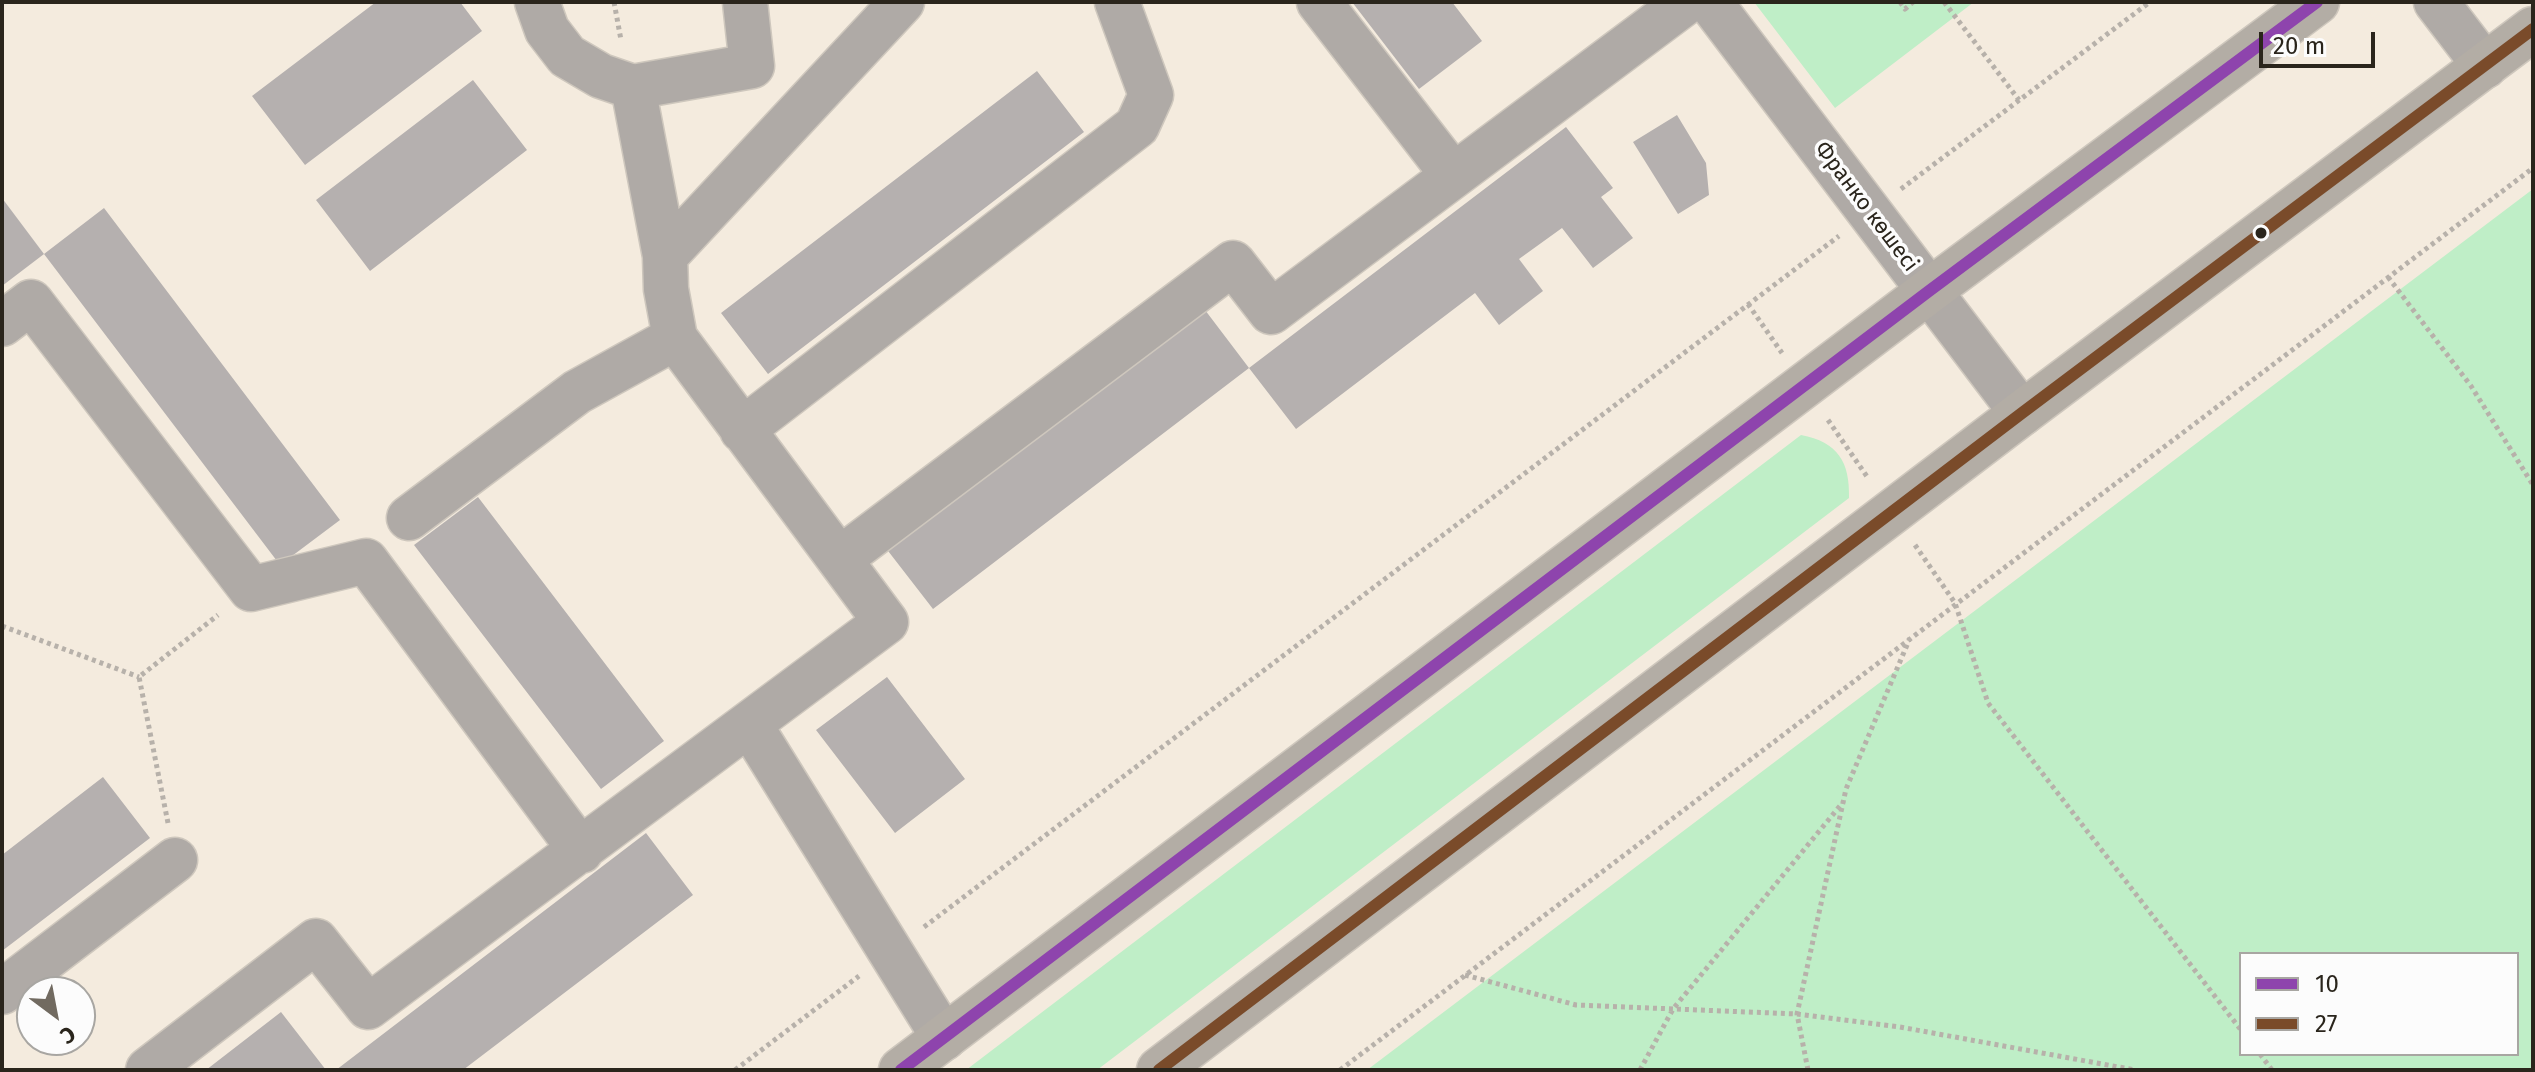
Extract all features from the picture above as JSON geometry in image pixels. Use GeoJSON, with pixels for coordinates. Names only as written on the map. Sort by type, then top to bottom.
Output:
{"type":"FeatureCollection","features":[{"type":"Feature","properties":{"kind":"main road"},"geometry":{"type":"LineString","coordinates":[[901,1070],[1929,291],[2317,2]]}},
{"type":"Feature","properties":{"kind":"main road"},"geometry":{"type":"LineString","coordinates":[[1159,1070],[2022,413],[2533,29]]}},
{"type":"Feature","properties":{"kind":"street"},"geometry":{"type":"LineString","coordinates":[[537,2],[547,30],[567,56],[601,76],[633,87],[752,66],[745,2]]}},
{"type":"Feature","properties":{"kind":"street"},"geometry":{"type":"LineString","coordinates":[[665,256],[902,2]]}},
{"type":"Feature","properties":{"kind":"street"},"geometry":{"type":"LineString","coordinates":[[742,430],[1137,126],[1151,95],[1117,2]]}},
{"type":"Feature","properties":{"kind":"street"},"geometry":{"type":"LineString","coordinates":[[1319,2],[1453,175]]}},
{"type":"Feature","properties":{"kind":"street"},"geometry":{"type":"LineString","coordinates":[[841,558],[1233,263],[1271,312],[1686,2]]}},
{"type":"Feature","properties":{"kind":"street","name":"Франко көшесі"},"geometry":{"type":"LineString","coordinates":[[1710,2],[2022,413]]}},
{"type":"Feature","properties":{"kind":"street"},"geometry":{"type":"LineString","coordinates":[[2436,2],[2485,66]]}},
{"type":"Feature","properties":{"kind":"street"},"geometry":{"type":"LineString","coordinates":[[148,1070],[316,941],[368,1007],[886,622],[675,338],[666,289],[665,256],[633,87]]}},
{"type":"Feature","properties":{"kind":"street"},"geometry":{"type":"LineString","coordinates":[[2,324],[31,302],[251,589],[366,561],[581,851]]}},
{"type":"Feature","properties":{"kind":"street"},"geometry":{"type":"LineString","coordinates":[[409,518],[577,392],[675,338]]}},
{"type":"Feature","properties":{"kind":"street"},"geometry":{"type":"LineString","coordinates":[[750,725],[944,1038]]}},
{"type":"Feature","properties":{"kind":"street"},"geometry":{"type":"LineString","coordinates":[[2,992],[175,860]]}},
{"type":"Feature","properties":{"kind":"path"},"geometry":{"type":"LineString","coordinates":[[1900,2],[1905,9],[1913,2]]}},
{"type":"Feature","properties":{"kind":"path"},"geometry":{"type":"LineString","coordinates":[[1944,2],[2019,100]]}},
{"type":"Feature","properties":{"kind":"path"},"geometry":{"type":"LineString","coordinates":[[735,1070],[1870,213],[2141,4],[2150,2]]}},
{"type":"Feature","properties":{"kind":"path"},"geometry":{"type":"LineString","coordinates":[[1340,1070],[2533,168]]}},
{"type":"Feature","properties":{"kind":"path"},"geometry":{"type":"LineString","coordinates":[[2388,277],[2471,386],[2533,485]]}},
{"type":"Feature","properties":{"kind":"path"},"geometry":{"type":"LineString","coordinates":[[1748,304],[1955,603],[1988,703],[2239,1027]]}},
{"type":"Feature","properties":{"kind":"path"},"geometry":{"type":"LineString","coordinates":[[139,677],[251,589]]}},
{"type":"Feature","properties":{"kind":"path"},"geometry":{"type":"LineString","coordinates":[[2,626],[139,677]]}},
{"type":"Feature","properties":{"kind":"path"},"geometry":{"type":"LineString","coordinates":[[1808,1070],[1797,1014],[1844,800],[1910,637]]}},
{"type":"Feature","properties":{"kind":"path"},"geometry":{"type":"LineString","coordinates":[[139,677],[175,860]]}},
{"type":"Feature","properties":{"kind":"path"},"geometry":{"type":"LineString","coordinates":[[1640,1070],[1673,1009],[1844,800]]}},
{"type":"Feature","properties":{"kind":"path"},"geometry":{"type":"LineString","coordinates":[[1465,975],[1576,1005],[1797,1014],[1900,1027],[2135,1070]]}},
{"type":"Feature","properties":{"kind":"green space"},"geometry":{"type":"Polygon","coordinates":[[[1754,2],[1974,2],[1835,108],[1754,2]]]}},
{"type":"Feature","properties":{"kind":"green space"},"geometry":{"type":"Polygon","coordinates":[[[2533,189],[2533,1070],[1367,1070],[2533,189]]]}},
{"type":"Feature","properties":{"kind":"green space"},"geometry":{"type":"Polygon","coordinates":[[[1801,435],[1824,443],[1839,456],[1847,474],[1849,498],[1097,1070],[966,1070],[1801,435]]]}},
{"type":"Feature","properties":{"kind":"building"},"geometry":{"type":"Polygon","coordinates":[[[376,2],[460,2],[482,31],[305,165],[252,96],[376,2]]]}},
{"type":"Feature","properties":{"kind":"building"},"geometry":{"type":"Polygon","coordinates":[[[1352,2],[1452,2],[1482,41],[1419,89],[1352,2]]]}},
{"type":"Feature","properties":{"kind":"building"},"geometry":{"type":"Polygon","coordinates":[[[1037,71],[1084,132],[768,374],[721,313],[1037,71]]]}},
{"type":"Feature","properties":{"kind":"building"},"geometry":{"type":"Polygon","coordinates":[[[473,80],[527,150],[370,271],[316,200],[473,80]]]}},
{"type":"Feature","properties":{"kind":"building"},"geometry":{"type":"Polygon","coordinates":[[[1677,115],[1706,163],[1709,195],[1678,214],[1633,142],[1677,115]]]}},
{"type":"Feature","properties":{"kind":"building"},"geometry":{"type":"Polygon","coordinates":[[[1566,127],[1613,188],[1601,197],[1633,238],[1593,268],[1562,228],[1519,259],[1543,291],[1499,325],[1475,293],[1296,429],[1249,368],[1566,127]]]}},
{"type":"Feature","properties":{"kind":"building"},"geometry":{"type":"Polygon","coordinates":[[[2,198],[44,254],[2,286],[2,198]]]}},
{"type":"Feature","properties":{"kind":"building"},"geometry":{"type":"Polygon","coordinates":[[[104,208],[340,520],[280,565],[44,254],[104,208]]]}},
{"type":"Feature","properties":{"kind":"building"},"geometry":{"type":"Polygon","coordinates":[[[1202,306],[1249,368],[933,609],[885,547],[1202,306]]]}},
{"type":"Feature","properties":{"kind":"building"},"geometry":{"type":"Polygon","coordinates":[[[478,497],[664,741],[601,789],[414,545],[478,497]]]}},
{"type":"Feature","properties":{"kind":"building"},"geometry":{"type":"Polygon","coordinates":[[[887,677],[965,779],[895,833],[816,730],[887,677]]]}},
{"type":"Feature","properties":{"kind":"building"},"geometry":{"type":"Polygon","coordinates":[[[103,777],[150,838],[2,951],[2,855],[103,777]]]}},
{"type":"Feature","properties":{"kind":"building"},"geometry":{"type":"Polygon","coordinates":[[[646,833],[693,895],[463,1070],[336,1070],[646,833]]]}},
{"type":"Feature","properties":{"kind":"building"},"geometry":{"type":"Polygon","coordinates":[[[281,1012],[326,1070],[206,1070],[281,1012]]]}},
{"type":"Feature","properties":{"kind":"transit line","name":"10"},"geometry":{"type":"LineString","coordinates":[[901,1070],[1929,291],[2317,2]]}},
{"type":"Feature","properties":{"kind":"transit line","name":"27"},"geometry":{"type":"LineString","coordinates":[[1159,1070],[2022,413],[2533,29]]}}]}
